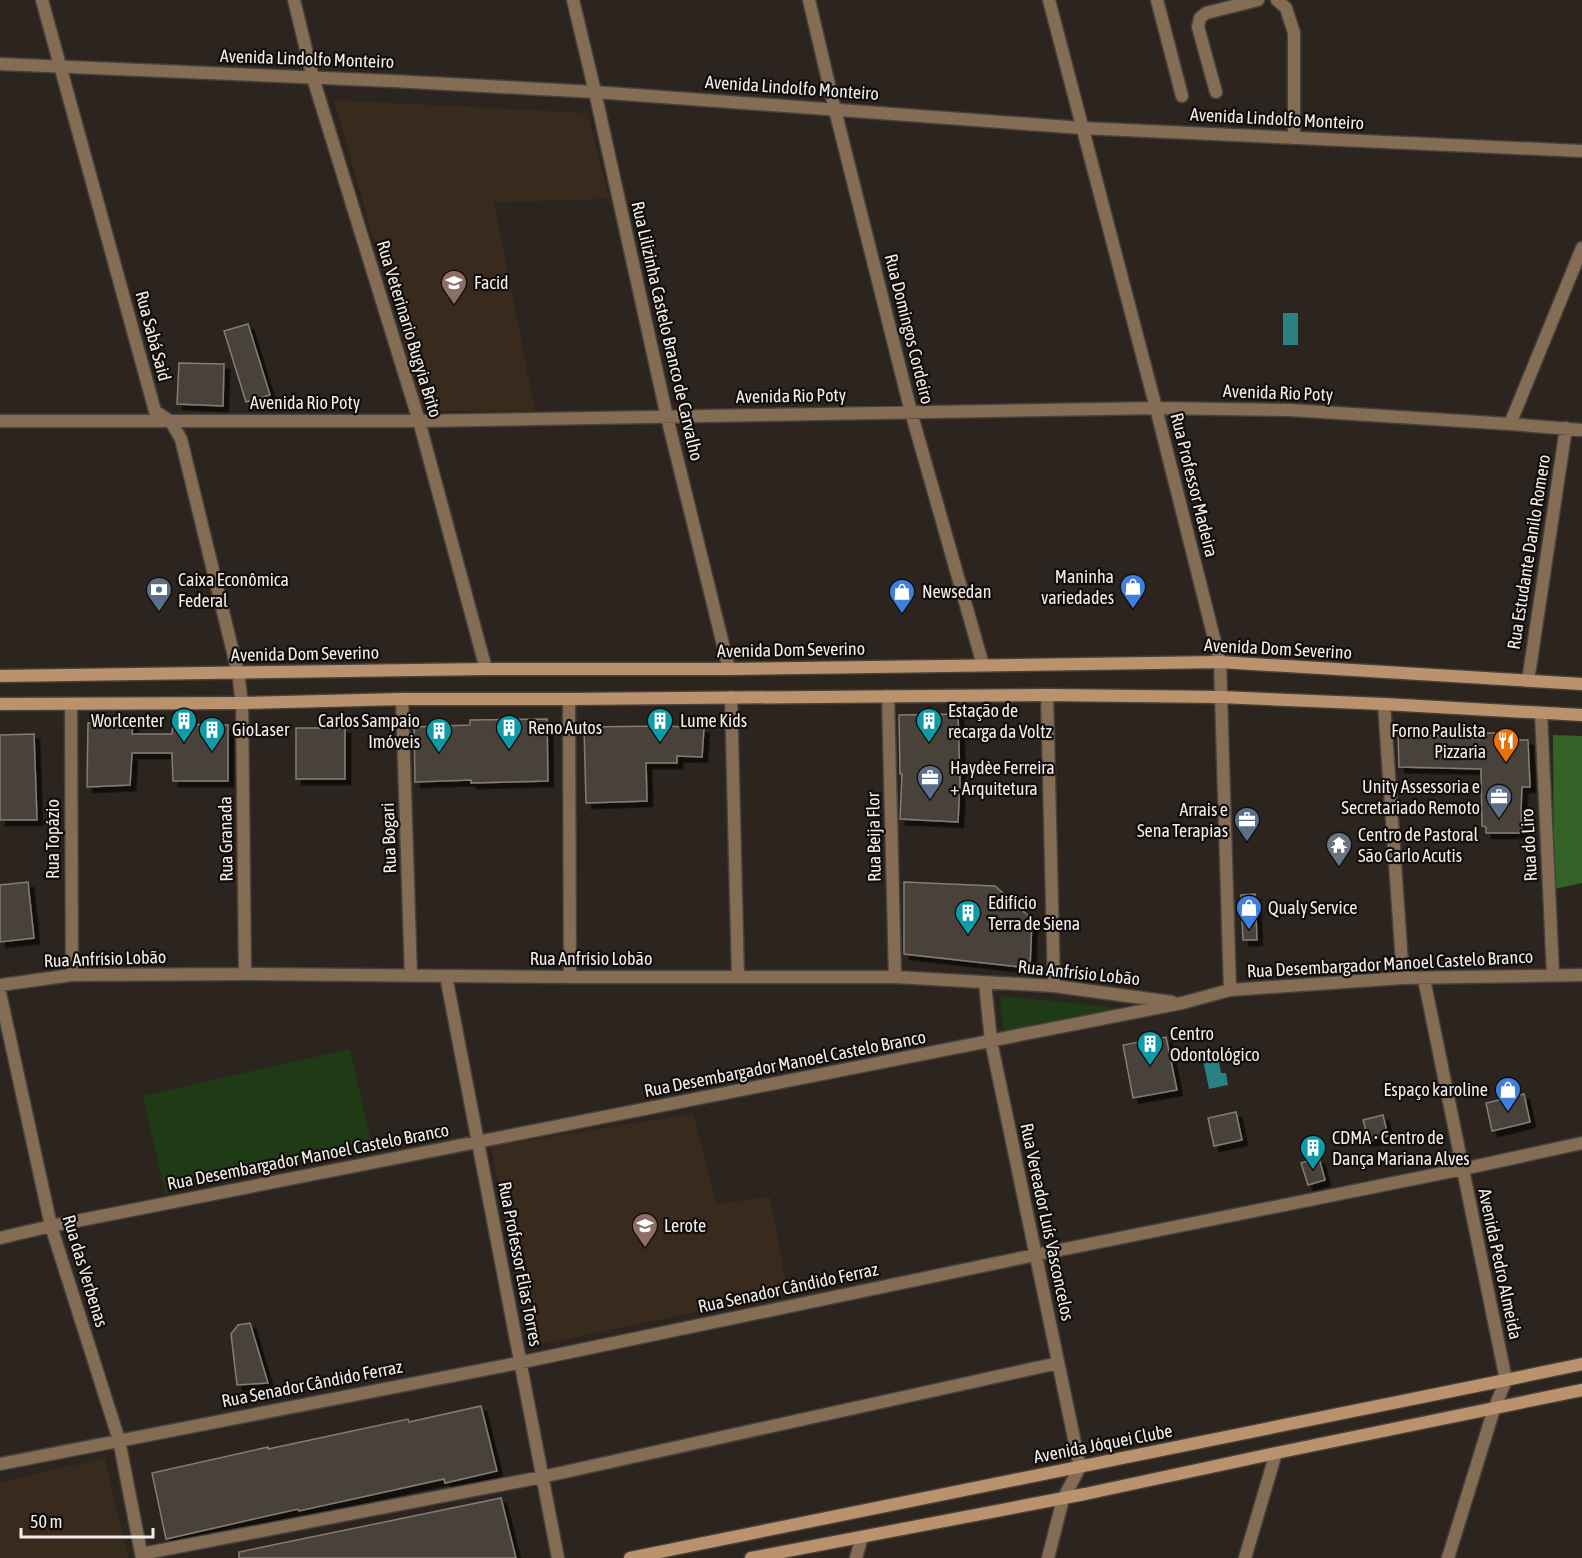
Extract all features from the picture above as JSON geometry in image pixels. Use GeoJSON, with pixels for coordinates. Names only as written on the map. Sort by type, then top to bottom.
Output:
{"type":"FeatureCollection","features":[{"type":"Feature","properties":{"kind":"main road","name":"Avenida Dom Severino"},"geometry":{"type":"LineString","coordinates":[[0,676],[1220,662],[1582,684]]}},
{"type":"Feature","properties":{"kind":"main road"},"geometry":{"type":"LineString","coordinates":[[0,704],[1047,695],[1220,697],[1582,715]]}},
{"type":"Feature","properties":{"kind":"main road","name":"Avenida Jóquei Clube"},"geometry":{"type":"LineString","coordinates":[[630,1558],[1582,1364]]}},
{"type":"Feature","properties":{"kind":"main road"},"geometry":{"type":"LineString","coordinates":[[751,1558],[1063,1498],[1582,1390]]}},
{"type":"Feature","properties":{"kind":"street","name":"Rua Sabá Said"},"geometry":{"type":"LineString","coordinates":[[42,0],[154,411],[171,422],[181,439],[238,673]]}},
{"type":"Feature","properties":{"kind":"street","name":"Rua Veterinario Bugyia Brito"},"geometry":{"type":"LineString","coordinates":[[294,0],[313,78],[419,421],[486,669]]}},
{"type":"Feature","properties":{"kind":"street","name":"Rua Lilizinha Castelo Branco de Carvalho"},"geometry":{"type":"LineString","coordinates":[[573,0],[667,417],[729,669]]}},
{"type":"Feature","properties":{"kind":"street","name":"Rua Domingos Cordeiro"},"geometry":{"type":"LineString","coordinates":[[809,0],[911,412],[983,664]]}},
{"type":"Feature","properties":{"kind":"street","name":"Rua Professor Madeira"},"geometry":{"type":"LineString","coordinates":[[1049,0],[1220,662],[1230,990]]}},
{"type":"Feature","properties":{"kind":"street"},"geometry":{"type":"LineString","coordinates":[[1156,0],[1182,96]]}},
{"type":"Feature","properties":{"kind":"street"},"geometry":{"type":"LineString","coordinates":[[1216,92],[1198,27],[1200,18],[1206,13],[1258,0]]}},
{"type":"Feature","properties":{"kind":"street"},"geometry":{"type":"LineString","coordinates":[[1277,0],[1286,8],[1294,33],[1294,138]]}},
{"type":"Feature","properties":{"kind":"street","name":"Avenida Lindolfo Monteiro"},"geometry":{"type":"LineString","coordinates":[[0,64],[595,92],[1082,128],[1582,151]]}},
{"type":"Feature","properties":{"kind":"street"},"geometry":{"type":"LineString","coordinates":[[1510,424],[1582,248]]}},
{"type":"Feature","properties":{"kind":"street","name":"Avenida Rio Poty"},"geometry":{"type":"LineString","coordinates":[[0,421],[419,421],[1156,408],[1290,410],[1582,430]]}},
{"type":"Feature","properties":{"kind":"street","name":"Rua Estudante Danilo Romero"},"geometry":{"type":"LineString","coordinates":[[1528,681],[1566,428]]}},
{"type":"Feature","properties":{"kind":"street","name":"Rua Granada"},"geometry":{"type":"LineString","coordinates":[[238,673],[242,703],[245,974]]}},
{"type":"Feature","properties":{"kind":"street"},"geometry":{"type":"LineString","coordinates":[[1047,695],[1054,986]]}},
{"type":"Feature","properties":{"kind":"street","name":"Rua Beija Flor"},"geometry":{"type":"LineString","coordinates":[[888,696],[895,977]]}},
{"type":"Feature","properties":{"kind":"street"},"geometry":{"type":"LineString","coordinates":[[731,697],[738,977]]}},
{"type":"Feature","properties":{"kind":"street","name":"Rua Bogari"},"geometry":{"type":"LineString","coordinates":[[402,699],[411,976]]}},
{"type":"Feature","properties":{"kind":"street"},"geometry":{"type":"LineString","coordinates":[[569,699],[570,977]]}},
{"type":"Feature","properties":{"kind":"street","name":"Rua Topázio"},"geometry":{"type":"LineString","coordinates":[[71,704],[72,975]]}},
{"type":"Feature","properties":{"kind":"street"},"geometry":{"type":"LineString","coordinates":[[1384,704],[1403,978]]}},
{"type":"Feature","properties":{"kind":"street","name":"Rua do Liro"},"geometry":{"type":"LineString","coordinates":[[1540,713],[1553,975]]}},
{"type":"Feature","properties":{"kind":"street","name":"Rua Anfrísio Lobão"},"geometry":{"type":"LineString","coordinates":[[0,985],[72,975],[895,977],[1054,986],[1182,1003]]}},
{"type":"Feature","properties":{"kind":"street","name":"Rua Desembargador Manoel Castelo Branco"},"geometry":{"type":"LineString","coordinates":[[0,1238],[51,1226],[1182,1003],[1230,990],[1403,978],[1582,975]]}},
{"type":"Feature","properties":{"kind":"street","name":"Rua Professor Elias Torres"},"geometry":{"type":"LineString","coordinates":[[446,976],[558,1558]]}},
{"type":"Feature","properties":{"kind":"street","name":"Avenida Pedro Almeida"},"geometry":{"type":"LineString","coordinates":[[1424,979],[1506,1380]]}},
{"type":"Feature","properties":{"kind":"street","name":"Rua Vereador Luís Vasconcelos"},"geometry":{"type":"LineString","coordinates":[[985,982],[991,1041],[1080,1467]]}},
{"type":"Feature","properties":{"kind":"street","name":"Rua das Verbenas"},"geometry":{"type":"LineString","coordinates":[[0,993],[51,1226],[119,1440],[142,1556]]}},
{"type":"Feature","properties":{"kind":"street","name":"Rua Senador Cândido Ferraz"},"geometry":{"type":"LineString","coordinates":[[0,1464],[520,1362],[1582,1143]]}},
{"type":"Feature","properties":{"kind":"street"},"geometry":{"type":"LineString","coordinates":[[142,1556],[542,1477],[1058,1363]]}},
{"type":"Feature","properties":{"kind":"street"},"geometry":{"type":"LineString","coordinates":[[1448,1558],[1494,1409],[1506,1380]]}},
{"type":"Feature","properties":{"kind":"street"},"geometry":{"type":"LineString","coordinates":[[1245,1558],[1276,1453]]}},
{"type":"Feature","properties":{"kind":"street"},"geometry":{"type":"LineString","coordinates":[[1048,1558],[1063,1498],[1080,1467]]}},
{"type":"Feature","properties":{"kind":"street"},"geometry":{"type":"LineString","coordinates":[[855,1558],[862,1537]]}},
{"type":"Feature","properties":{"kind":"shaded area","name":"Facid"},"geometry":{"type":"Polygon","coordinates":[[[334,100],[587,113],[610,199],[494,202],[535,411],[423,411],[334,100]]]}},
{"type":"Feature","properties":{"kind":"shaded area","name":"Lerote"},"geometry":{"type":"Polygon","coordinates":[[[693,1114],[716,1204],[770,1197],[788,1293],[528,1347],[491,1146],[693,1114]]]}},
{"type":"Feature","properties":{"kind":"shaded area"},"geometry":{"type":"Polygon","coordinates":[[[105,1458],[128,1558],[0,1558],[0,1482],[105,1458]]]}},
{"type":"Feature","properties":{"kind":"green space"},"geometry":{"type":"Polygon","coordinates":[[[1553,735],[1582,736],[1582,883],[1554,889],[1553,735]]]}},
{"type":"Feature","properties":{"kind":"green space"},"geometry":{"type":"Polygon","coordinates":[[[1000,996],[1120,1008],[1003,1031],[1000,996]]]}},
{"type":"Feature","properties":{"kind":"green space"},"geometry":{"type":"Polygon","coordinates":[[[350,1049],[372,1146],[165,1193],[143,1096],[350,1049]]]}},
{"type":"Feature","properties":{"kind":"water"},"geometry":{"type":"Polygon","coordinates":[[[1283,313],[1298,313],[1298,345],[1283,345],[1283,313]]]}},
{"type":"Feature","properties":{"kind":"water"},"geometry":{"type":"Polygon","coordinates":[[[1218,1056],[1221,1073],[1226,1073],[1228,1085],[1209,1089],[1203,1060],[1218,1056]]]}},
{"type":"Feature","properties":{"kind":"building"},"geometry":{"type":"Polygon","coordinates":[[[248,324],[270,395],[246,402],[224,331],[248,324]]]}},
{"type":"Feature","properties":{"kind":"building"},"geometry":{"type":"Polygon","coordinates":[[[179,363],[224,364],[223,406],[177,404],[179,363]]]}},
{"type":"Feature","properties":{"kind":"building"},"geometry":{"type":"Polygon","coordinates":[[[958,714],[960,783],[958,822],[900,819],[902,774],[900,774],[899,715],[958,714]]]}},
{"type":"Feature","properties":{"kind":"building","name":"Reno Autos"},"geometry":{"type":"Polygon","coordinates":[[[547,719],[548,781],[415,782],[414,727],[470,725],[470,720],[547,719]]]}},
{"type":"Feature","properties":{"kind":"building"},"geometry":{"type":"Polygon","coordinates":[[[88,723],[133,723],[132,734],[172,734],[173,724],[228,725],[228,781],[173,781],[172,753],[132,753],[130,785],[87,787],[88,723]]]}},
{"type":"Feature","properties":{"kind":"building"},"geometry":{"type":"Polygon","coordinates":[[[584,727],[704,728],[702,757],[677,756],[677,763],[646,763],[647,801],[586,803],[584,727]]]}},
{"type":"Feature","properties":{"kind":"building"},"geometry":{"type":"Polygon","coordinates":[[[296,728],[345,728],[345,779],[296,779],[296,728]]]}},
{"type":"Feature","properties":{"kind":"building"},"geometry":{"type":"Polygon","coordinates":[[[1398,733],[1480,739],[1480,733],[1500,733],[1500,740],[1528,740],[1530,787],[1522,787],[1522,833],[1486,833],[1486,827],[1482,826],[1481,769],[1399,767],[1398,733]]]}},
{"type":"Feature","properties":{"kind":"building"},"geometry":{"type":"Polygon","coordinates":[[[34,734],[37,820],[0,820],[0,735],[34,734]]]}},
{"type":"Feature","properties":{"kind":"building"},"geometry":{"type":"Polygon","coordinates":[[[28,882],[34,938],[0,942],[0,885],[28,882]]]}},
{"type":"Feature","properties":{"kind":"building","name":"Edifício Terra de Siena"},"geometry":{"type":"Polygon","coordinates":[[[904,882],[995,886],[1032,919],[1030,968],[904,954],[904,882]]]}},
{"type":"Feature","properties":{"kind":"building"},"geometry":{"type":"Polygon","coordinates":[[[1255,894],[1257,940],[1243,940],[1241,895],[1255,894]]]}},
{"type":"Feature","properties":{"kind":"building","name":"Centro Odontológico"},"geometry":{"type":"Polygon","coordinates":[[[1166,1037],[1177,1090],[1133,1098],[1123,1045],[1166,1037]]]}},
{"type":"Feature","properties":{"kind":"building","name":"Espaço karoline"},"geometry":{"type":"Polygon","coordinates":[[[1524,1094],[1530,1122],[1492,1131],[1486,1103],[1524,1094]]]}},
{"type":"Feature","properties":{"kind":"building"},"geometry":{"type":"Polygon","coordinates":[[[1236,1112],[1242,1140],[1214,1146],[1208,1118],[1236,1112]]]}},
{"type":"Feature","properties":{"kind":"building"},"geometry":{"type":"Polygon","coordinates":[[[1383,1115],[1388,1136],[1369,1141],[1363,1120],[1383,1115]]]}},
{"type":"Feature","properties":{"kind":"building","name":"CDMA • Centro de Dança Mariana Alves"},"geometry":{"type":"Polygon","coordinates":[[[1319,1158],[1325,1180],[1308,1185],[1301,1163],[1319,1158]]]}},
{"type":"Feature","properties":{"kind":"building"},"geometry":{"type":"Polygon","coordinates":[[[250,1323],[268,1383],[237,1385],[231,1334],[238,1325],[250,1323]]]}},
{"type":"Feature","properties":{"kind":"building"},"geometry":{"type":"Polygon","coordinates":[[[481,1406],[497,1471],[445,1483],[444,1479],[166,1539],[152,1473],[268,1447],[268,1449],[408,1419],[409,1422],[481,1406]]]}},
{"type":"Feature","properties":{"kind":"building"},"geometry":{"type":"Polygon","coordinates":[[[501,1498],[516,1558],[239,1558],[239,1552],[501,1498]]]}},
{"type":"Feature","properties":{"kind":"place","name":"Facid"},"geometry":{"type":"Point","coordinates":[454,306]}},
{"type":"Feature","properties":{"kind":"place","name":"Maninha variedades"},"geometry":{"type":"Point","coordinates":[1133,610]}},
{"type":"Feature","properties":{"kind":"place","name":"Caixa Econômica Federal"},"geometry":{"type":"Point","coordinates":[159,613]}},
{"type":"Feature","properties":{"kind":"place","name":"Newsedan"},"geometry":{"type":"Point","coordinates":[902,615]}},
{"type":"Feature","properties":{"kind":"place","name":"Worlcenter"},"geometry":{"type":"Point","coordinates":[184,744]}},
{"type":"Feature","properties":{"kind":"place","name":"Lume Kids"},"geometry":{"type":"Point","coordinates":[660,744]}},
{"type":"Feature","properties":{"kind":"place","name":"Estação de recarga da Voltz"},"geometry":{"type":"Point","coordinates":[929,744]}},
{"type":"Feature","properties":{"kind":"place","name":"Reno Autos"},"geometry":{"type":"Point","coordinates":[509,751]}},
{"type":"Feature","properties":{"kind":"place","name":"GioLaser"},"geometry":{"type":"Point","coordinates":[212,753]}},
{"type":"Feature","properties":{"kind":"place","name":"Carlos Sampaio Imóveis"},"geometry":{"type":"Point","coordinates":[439,754]}},
{"type":"Feature","properties":{"kind":"place","name":"Forno Paulista Pizzaria"},"geometry":{"type":"Point","coordinates":[1506,764]}},
{"type":"Feature","properties":{"kind":"place","name":"Haydèe Ferreira + Arquitetura"},"geometry":{"type":"Point","coordinates":[930,801]}},
{"type":"Feature","properties":{"kind":"place","name":"Unity Assessoria e Secretariado Remoto"},"geometry":{"type":"Point","coordinates":[1499,820]}},
{"type":"Feature","properties":{"kind":"place","name":"Arrais e Sena Terapias"},"geometry":{"type":"Point","coordinates":[1247,843]}},
{"type":"Feature","properties":{"kind":"place","name":"Centro de Pastoral São Carlo Acutis"},"geometry":{"type":"Point","coordinates":[1339,868]}},
{"type":"Feature","properties":{"kind":"place","name":"Qualy Service"},"geometry":{"type":"Point","coordinates":[1249,931]}},
{"type":"Feature","properties":{"kind":"place","name":"Edifício Terra de Siena"},"geometry":{"type":"Point","coordinates":[968,936]}},
{"type":"Feature","properties":{"kind":"place","name":"Centro Odontológico"},"geometry":{"type":"Point","coordinates":[1150,1067]}},
{"type":"Feature","properties":{"kind":"place","name":"Espaço karoline"},"geometry":{"type":"Point","coordinates":[1508,1113]}},
{"type":"Feature","properties":{"kind":"place","name":"CDMA • Centro de Dança Mariana Alves"},"geometry":{"type":"Point","coordinates":[1313,1171]}},
{"type":"Feature","properties":{"kind":"place","name":"Lerote"},"geometry":{"type":"Point","coordinates":[645,1249]}}]}
